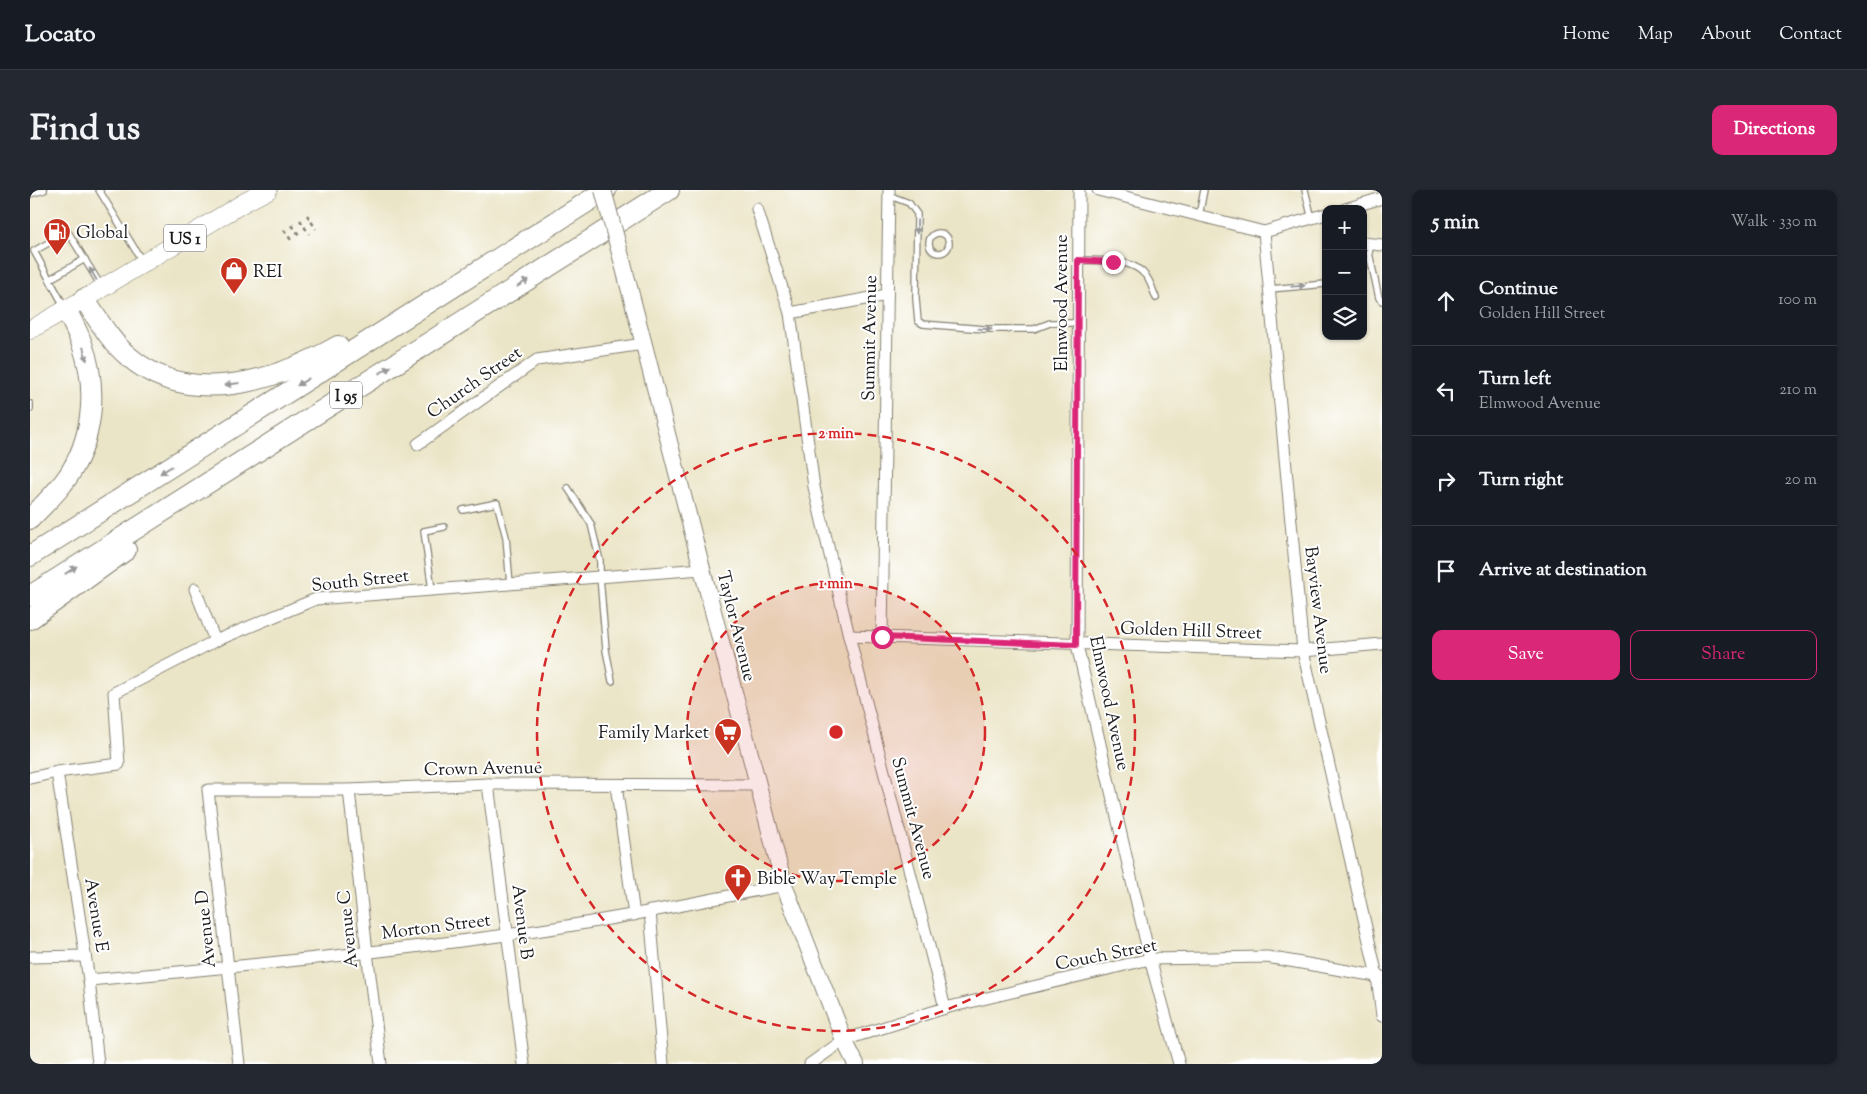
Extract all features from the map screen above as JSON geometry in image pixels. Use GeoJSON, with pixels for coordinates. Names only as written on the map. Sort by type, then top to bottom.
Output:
{"type":"FeatureCollection","features":[{"type":"Feature","properties":{"kind":"highway","name":"I 95"},"geometry":{"type":"LineString","coordinates":[[30,556],[604,190]]}},
{"type":"Feature","properties":{"kind":"highway","name":"I 95"},"geometry":{"type":"LineString","coordinates":[[30,596],[669,190]]}},
{"type":"Feature","properties":{"kind":"highway"},"geometry":{"type":"LineString","coordinates":[[84,299],[118,347],[142,367],[159,376],[186,384],[226,386],[272,375],[320,356],[551,225]]}},
{"type":"Feature","properties":{"kind":"highway"},"geometry":{"type":"LineString","coordinates":[[30,519],[72,471],[88,432],[91,393],[87,359],[66,309]]}},
{"type":"Feature","properties":{"kind":"highway"},"geometry":{"type":"LineString","coordinates":[[30,619],[335,402]]}},
{"type":"Feature","properties":{"kind":"main road","name":"US 1"},"geometry":{"type":"LineString","coordinates":[[30,330],[260,192]]}},
{"type":"Feature","properties":{"kind":"street","name":"Taylor Avenue"},"geometry":{"type":"LineString","coordinates":[[604,190],[784,885],[844,1040],[856,1064]]}},
{"type":"Feature","properties":{"kind":"street","name":"Elmwood Avenue"},"geometry":{"type":"LineString","coordinates":[[1079,190],[1076,645],[1150,960],[1179,1064]]}},
{"type":"Feature","properties":{"kind":"street"},"geometry":{"type":"LineString","coordinates":[[1098,190],[1264,232],[1322,215]]}},
{"type":"Feature","properties":{"kind":"street","name":"Summit Avenue"},"geometry":{"type":"LineString","coordinates":[[882,637],[889,192]]}},
{"type":"Feature","properties":{"kind":"street"},"geometry":{"type":"LineString","coordinates":[[1358,205],[1382,198]]}},
{"type":"Feature","properties":{"kind":"street","name":"Summit Avenue"},"geometry":{"type":"LineString","coordinates":[[757,209],[790,313],[814,487],[849,636],[945,1008]]}},
{"type":"Feature","properties":{"kind":"street","name":"Bayview Avenue"},"geometry":{"type":"LineString","coordinates":[[1264,232],[1303,651],[1380,977],[1382,1016]]}},
{"type":"Feature","properties":{"kind":"street"},"geometry":{"type":"LineString","coordinates":[[790,313],[887,295]]}},
{"type":"Feature","properties":{"kind":"street","name":"Church Street"},"geometry":{"type":"LineString","coordinates":[[418,444],[537,360],[643,344]]}},
{"type":"Feature","properties":{"kind":"street","name":"South Street"},"geometry":{"type":"LineString","coordinates":[[57,772],[119,764],[114,693],[215,641],[316,599],[702,569]]}},
{"type":"Feature","properties":{"kind":"street"},"geometry":{"type":"LineString","coordinates":[[195,589],[215,641]]}},
{"type":"Feature","properties":{"kind":"street","name":"Golden Hill Street"},"geometry":{"type":"LineString","coordinates":[[849,636],[1303,651],[1382,644]]}},
{"type":"Feature","properties":{"kind":"street"},"geometry":{"type":"LineString","coordinates":[[30,778],[57,772]]}},
{"type":"Feature","properties":{"kind":"street","name":"Avenue E"},"geometry":{"type":"LineString","coordinates":[[57,772],[89,980],[98,1064]]}},
{"type":"Feature","properties":{"kind":"street","name":"Crown Avenue"},"geometry":{"type":"LineString","coordinates":[[208,790],[349,790],[488,784],[758,785]]}},
{"type":"Feature","properties":{"kind":"street","name":"Avenue B"},"geometry":{"type":"LineString","coordinates":[[488,784],[524,1064]]}},
{"type":"Feature","properties":{"kind":"street"},"geometry":{"type":"LineString","coordinates":[[616,785],[634,915]]}},
{"type":"Feature","properties":{"kind":"street","name":"Avenue D"},"geometry":{"type":"LineString","coordinates":[[208,790],[239,1064]]}},
{"type":"Feature","properties":{"kind":"street","name":"Avenue C"},"geometry":{"type":"LineString","coordinates":[[349,790],[381,1064]]}},
{"type":"Feature","properties":{"kind":"street","name":"Morton Street"},"geometry":{"type":"LineString","coordinates":[[89,980],[227,968],[507,935],[634,915],[784,885]]}},
{"type":"Feature","properties":{"kind":"street"},"geometry":{"type":"LineString","coordinates":[[650,911],[663,1064]]}},
{"type":"Feature","properties":{"kind":"street"},"geometry":{"type":"LineString","coordinates":[[30,957],[85,956]]}},
{"type":"Feature","properties":{"kind":"street","name":"Couch Street"},"geometry":{"type":"LineString","coordinates":[[810,1064],[844,1040],[945,1008],[1150,960],[1267,957],[1380,977]]}},
{"type":"Feature","properties":{"kind":"lane"},"geometry":{"type":"LineString","coordinates":[[30,194],[44,190]]}},
{"type":"Feature","properties":{"kind":"lane"},"geometry":{"type":"LineString","coordinates":[[99,190],[144,263]]}},
{"type":"Feature","properties":{"kind":"lane"},"geometry":{"type":"LineString","coordinates":[[1199,216],[1204,190]]}},
{"type":"Feature","properties":{"kind":"lane"},"geometry":{"type":"LineString","coordinates":[[1305,190],[1312,218]]}},
{"type":"Feature","properties":{"kind":"lane"},"geometry":{"type":"LineString","coordinates":[[889,192],[909,203],[917,214],[918,321],[923,324],[984,330],[1034,329],[1050,323],[1078,324]]}},
{"type":"Feature","properties":{"kind":"lane"},"geometry":{"type":"LineString","coordinates":[[66,309],[34,251],[68,232],[102,288]]}},
{"type":"Feature","properties":{"kind":"lane"},"geometry":{"type":"LineString","coordinates":[[917,243],[929,243]]}},
{"type":"Feature","properties":{"kind":"lane"},"geometry":{"type":"LineString","coordinates":[[1372,244],[1369,253],[1379,298],[1382,301]]}},
{"type":"Feature","properties":{"kind":"lane"},"geometry":{"type":"LineString","coordinates":[[50,280],[85,259]]}},
{"type":"Feature","properties":{"kind":"lane"},"geometry":{"type":"LineString","coordinates":[[1078,260],[1113,262],[1133,266],[1148,278],[1156,298]]}},
{"type":"Feature","properties":{"kind":"lane"},"geometry":{"type":"LineString","coordinates":[[1270,289],[1322,284]]}},
{"type":"Feature","properties":{"kind":"lane"},"geometry":{"type":"LineString","coordinates":[[30,404],[30,409]]}},
{"type":"Feature","properties":{"kind":"lane"},"geometry":{"type":"LineString","coordinates":[[568,488],[591,524],[600,561],[606,650],[612,681]]}},
{"type":"Feature","properties":{"kind":"lane"},"geometry":{"type":"LineString","coordinates":[[463,510],[497,503],[506,537],[510,584]]}},
{"type":"Feature","properties":{"kind":"lane"},"geometry":{"type":"LineString","coordinates":[[432,590],[424,531],[444,527]]}},
{"type":"Feature","properties":{"kind":"path"},"geometry":{"type":"LineString","coordinates":[[307,215],[316,229]]}},
{"type":"Feature","properties":{"kind":"path"},"geometry":{"type":"LineString","coordinates":[[300,220],[309,234]]}},
{"type":"Feature","properties":{"kind":"path"},"geometry":{"type":"LineString","coordinates":[[292,225],[301,238]]}},
{"type":"Feature","properties":{"kind":"path"},"geometry":{"type":"LineString","coordinates":[[284,230],[293,243]]}},
{"type":"Feature","properties":{"kind":"place","name":"Global"},"geometry":{"type":"Point","coordinates":[57,256]}},
{"type":"Feature","properties":{"kind":"place","name":"REI"},"geometry":{"type":"Point","coordinates":[234,295]}},
{"type":"Feature","properties":{"kind":"place","name":"Family Market"},"geometry":{"type":"Point","coordinates":[728,756]}},
{"type":"Feature","properties":{"kind":"place","name":"Bible Way Temple"},"geometry":{"type":"Point","coordinates":[738,902]}},
{"type":"Feature","properties":{"kind":"route"},"geometry":{"type":"LineString","coordinates":[[882,637],[1076,645],[1078,260],[1113,262]]}}]}
